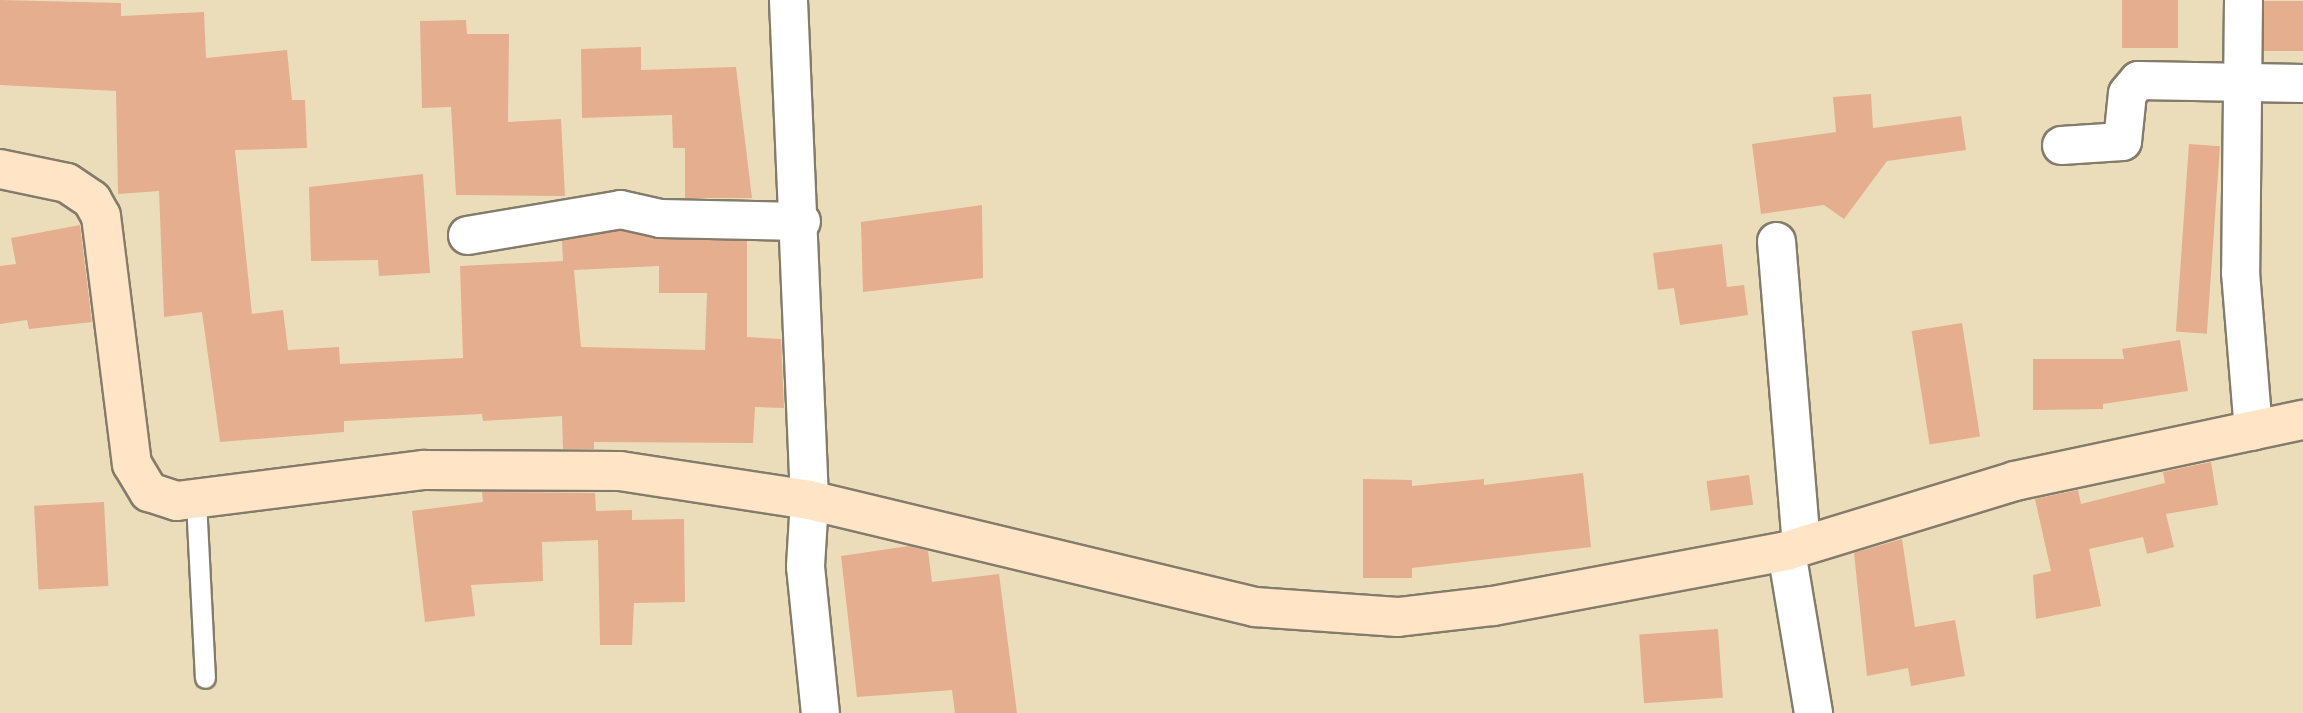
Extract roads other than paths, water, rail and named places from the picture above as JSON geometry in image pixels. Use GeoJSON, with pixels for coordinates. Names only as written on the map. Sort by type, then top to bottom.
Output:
{"type":"FeatureCollection","features":[{"type":"Feature","properties":{"kind":"street"},"geometry":{"type":"LineString","coordinates":[[788,0],[801,221],[809,500],[805,566],[820,713]]}},
{"type":"Feature","properties":{"kind":"street"},"geometry":{"type":"LineString","coordinates":[[2243,0],[2247,80],[2240,272],[2253,430]]}},
{"type":"Feature","properties":{"kind":"street"},"geometry":{"type":"LineString","coordinates":[[2061,145],[2122,141],[2127,93],[2138,79],[2303,83]]}},
{"type":"Feature","properties":{"kind":"street"},"geometry":{"type":"LineString","coordinates":[[0,170],[50,176],[92,200],[101,216],[136,477],[149,492],[195,501],[487,466],[620,471],[809,500],[1056,565],[1309,616],[1398,617],[1493,606],[1794,549],[2015,481],[2303,420]]}},
{"type":"Feature","properties":{"kind":"street"},"geometry":{"type":"LineString","coordinates":[[467,234],[620,209],[660,218],[801,221]]}},
{"type":"Feature","properties":{"kind":"street"},"geometry":{"type":"LineString","coordinates":[[1776,241],[1794,549],[1813,713]]}},
{"type":"Feature","properties":{"kind":"lane"},"geometry":{"type":"LineString","coordinates":[[195,501],[205,678]]}}]}
